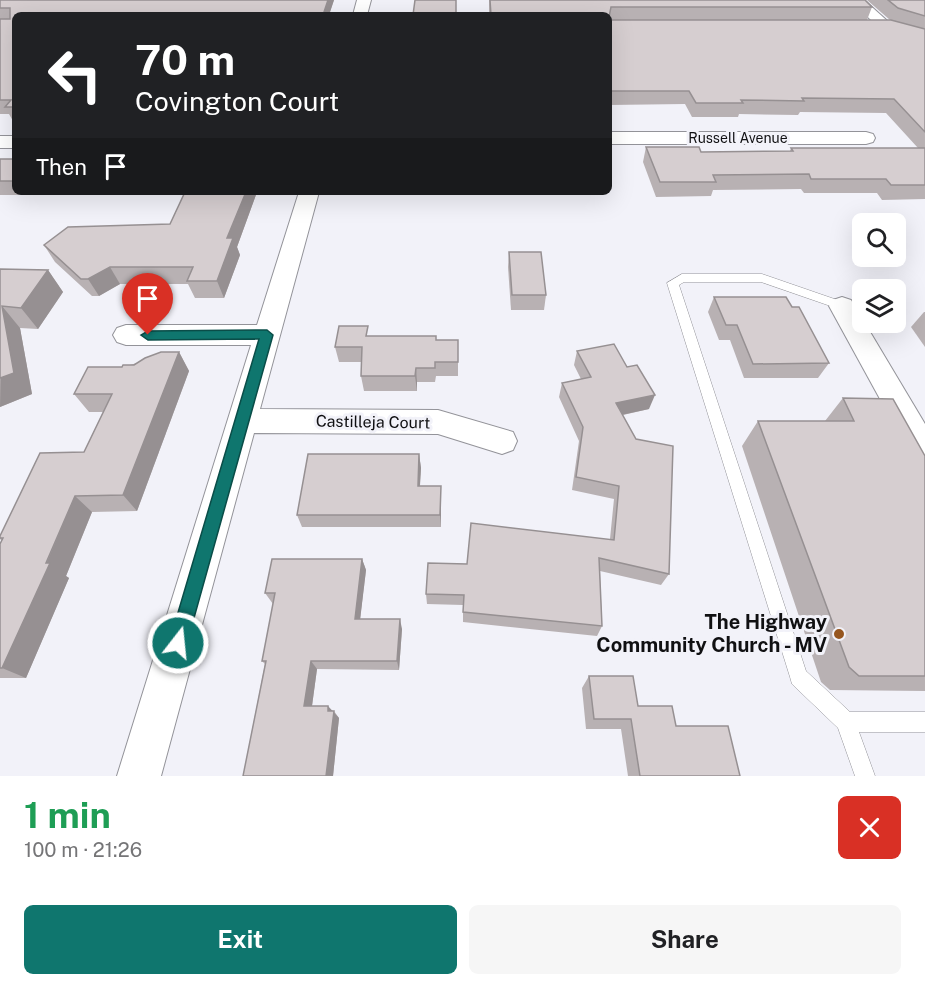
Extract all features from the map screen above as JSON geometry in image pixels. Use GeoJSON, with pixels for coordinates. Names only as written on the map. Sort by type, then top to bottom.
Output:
{"type":"FeatureCollection","features":[{"type":"Feature","properties":{"kind":"street"},"geometry":{"type":"LineString","coordinates":[[856,0],[886,26]]}},
{"type":"Feature","properties":{"kind":"street"},"geometry":{"type":"LineString","coordinates":[[863,26],[886,26],[905,32]]}},
{"type":"Feature","properties":{"kind":"street","name":"Russell Avenue"},"geometry":{"type":"LineString","coordinates":[[612,138],[867,138]]}},
{"type":"Feature","properties":{"kind":"street"},"geometry":{"type":"LineString","coordinates":[[139,776],[308,195]]}},
{"type":"Feature","properties":{"kind":"street"},"geometry":{"type":"LineString","coordinates":[[842,306],[925,452]]}},
{"type":"Feature","properties":{"kind":"street"},"geometry":{"type":"LineString","coordinates":[[126,335],[267,335]]}},
{"type":"Feature","properties":{"kind":"street","name":"Castilleja Court"},"geometry":{"type":"LineString","coordinates":[[242,421],[438,422],[502,441]]}},
{"type":"Feature","properties":{"kind":"lane"},"geometry":{"type":"LineString","coordinates":[[842,306],[762,278],[682,278],[673,283],[799,677],[846,722],[865,776]]}},
{"type":"Feature","properties":{"kind":"lane"},"geometry":{"type":"LineString","coordinates":[[846,722],[925,722]]}},
{"type":"Feature","properties":{"kind":"building"},"geometry":{"type":"Polygon","coordinates":[[[0,0],[328,0],[324,12],[12,12],[12,107],[5,107],[11,100],[0,100],[0,19],[10,19],[10,8],[0,8],[0,0]]]}},
{"type":"Feature","properties":{"kind":"building"},"geometry":{"type":"Polygon","coordinates":[[[415,0],[456,0],[456,12],[413,12],[415,0]]]}},
{"type":"Feature","properties":{"kind":"building"},"geometry":{"type":"Polygon","coordinates":[[[490,0],[865,0],[872,7],[611,7],[610,12],[491,12],[490,0]]]}},
{"type":"Feature","properties":{"kind":"building"},"geometry":{"type":"Polygon","coordinates":[[[888,0],[925,0],[925,16],[898,8],[888,0]]]}},
{"type":"Feature","properties":{"kind":"building"},"geometry":{"type":"Polygon","coordinates":[[[612,20],[891,20],[925,29],[925,132],[894,99],[802,98],[804,101],[741,100],[743,103],[696,103],[689,91],[612,91],[612,20]]]}},
{"type":"Feature","properties":{"kind":"building"},"geometry":{"type":"Polygon","coordinates":[[[646,147],[699,147],[701,152],[793,151],[791,148],[925,148],[925,185],[891,185],[886,179],[811,179],[809,174],[713,175],[716,182],[660,182],[646,147]]]}},
{"type":"Feature","properties":{"kind":"building"},"geometry":{"type":"Polygon","coordinates":[[[0,159],[12,159],[12,181],[0,181],[0,159]]]}},
{"type":"Feature","properties":{"kind":"building"},"geometry":{"type":"Polygon","coordinates":[[[184,195],[245,195],[227,238],[233,238],[217,281],[187,281],[193,267],[110,267],[88,279],[81,279],[44,245],[68,227],[170,224],[184,195]]]}},
{"type":"Feature","properties":{"kind":"building"},"geometry":{"type":"Polygon","coordinates":[[[509,252],[541,252],[546,295],[512,295],[509,252]]]}},
{"type":"Feature","properties":{"kind":"building"},"geometry":{"type":"Polygon","coordinates":[[[0,269],[48,270],[21,308],[2,306],[14,373],[0,378],[0,269]]]}},
{"type":"Feature","properties":{"kind":"building"},"geometry":{"type":"Polygon","coordinates":[[[714,297],[786,297],[792,307],[799,307],[829,363],[753,364],[737,325],[726,325],[714,297]]]}},
{"type":"Feature","properties":{"kind":"building"},"geometry":{"type":"Polygon","coordinates":[[[339,326],[368,326],[366,336],[436,336],[436,340],[458,340],[458,362],[435,362],[435,368],[416,368],[415,376],[361,376],[362,347],[335,347],[339,326]]]}},
{"type":"Feature","properties":{"kind":"building"},"geometry":{"type":"Polygon","coordinates":[[[614,344],[627,367],[637,365],[655,395],[616,403],[636,439],[673,446],[669,574],[599,558],[602,626],[463,612],[464,595],[426,594],[428,563],[467,564],[471,523],[614,540],[619,486],[576,477],[583,427],[562,383],[591,377],[577,351],[614,344]]]}},
{"type":"Feature","properties":{"kind":"building"},"geometry":{"type":"Polygon","coordinates":[[[161,352],[179,352],[123,495],[75,496],[46,563],[50,563],[2,668],[0,668],[0,544],[3,538],[0,536],[40,453],[84,452],[112,394],[74,394],[88,367],[134,365],[161,352]]]}},
{"type":"Feature","properties":{"kind":"building"},"geometry":{"type":"Polygon","coordinates":[[[843,398],[893,399],[925,456],[925,676],[859,676],[849,667],[758,421],[854,421],[843,398]]]}},
{"type":"Feature","properties":{"kind":"building"},"geometry":{"type":"Polygon","coordinates":[[[308,454],[419,454],[418,486],[441,486],[440,515],[297,515],[308,454]]]}},
{"type":"Feature","properties":{"kind":"building"},"geometry":{"type":"Polygon","coordinates":[[[272,559],[362,559],[355,619],[400,619],[397,661],[311,661],[304,706],[328,706],[328,711],[334,711],[326,776],[243,776],[266,661],[262,661],[275,593],[265,593],[272,559]]]}},
{"type":"Feature","properties":{"kind":"building"},"geometry":{"type":"Polygon","coordinates":[[[589,676],[633,676],[638,706],[672,706],[676,726],[728,726],[740,776],[640,776],[631,719],[594,719],[589,676]]]}},
{"type":"Feature","properties":{"kind":"place","name":"The Highway Community Church - MV"},"geometry":{"type":"Point","coordinates":[839,634]}},
{"type":"Feature","properties":{"kind":"route"},"geometry":{"type":"LineString","coordinates":[[148,335],[267,335],[178,643]]}}]}
